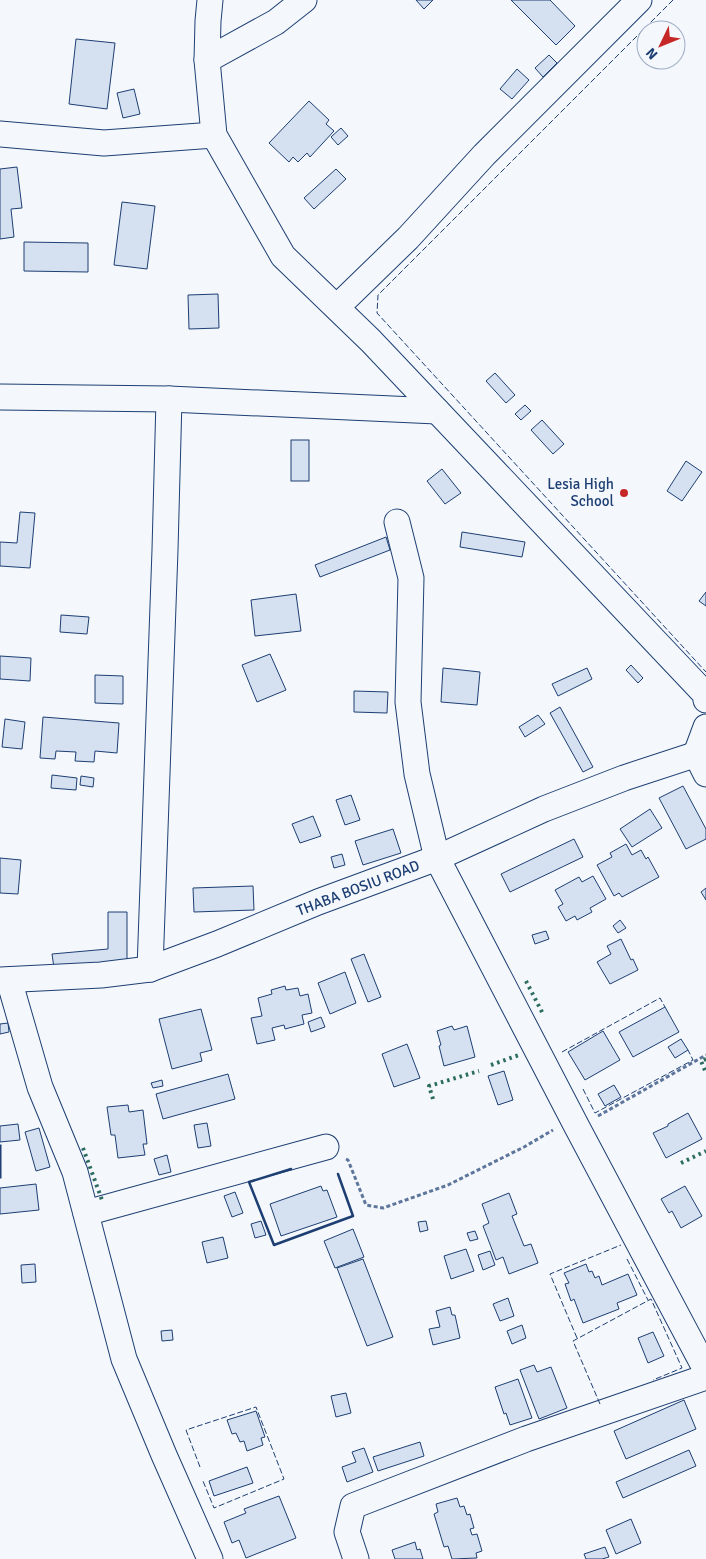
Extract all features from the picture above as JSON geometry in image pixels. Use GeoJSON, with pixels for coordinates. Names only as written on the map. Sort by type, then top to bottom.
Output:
{"type":"FeatureCollection","features":[{"type":"Feature","properties":{"kind":"street"},"geometry":{"type":"LineString","coordinates":[[208,60],[276,22],[304,0]]}},
{"type":"Feature","properties":{"kind":"street"},"geometry":{"type":"LineString","coordinates":[[337,307],[408,238],[484,155],[639,0]]}},
{"type":"Feature","properties":{"kind":"street"},"geometry":{"type":"LineString","coordinates":[[209,10],[208,60],[214,135],[283,256],[371,341],[705,694],[706,700]]}},
{"type":"Feature","properties":{"kind":"street"},"geometry":{"type":"LineString","coordinates":[[0,134],[104,144],[214,135]]}},
{"type":"Feature","properties":{"kind":"street"},"geometry":{"type":"LineString","coordinates":[[0,397],[169,399],[437,411]]}},
{"type":"Feature","properties":{"kind":"street"},"geometry":{"type":"LineString","coordinates":[[150,969],[169,399]]}},
{"type":"Feature","properties":{"kind":"street"},"geometry":{"type":"LineString","coordinates":[[397,522],[410,578],[410,711],[417,774],[437,858],[706,1370]]}},
{"type":"Feature","properties":{"kind":"street"},"geometry":{"type":"LineString","coordinates":[[703,760],[706,727]]}},
{"type":"Feature","properties":{"kind":"street","name":"THABA BOSIU ROAD"},"geometry":{"type":"LineString","coordinates":[[5,980],[101,976],[150,969],[217,944],[318,902],[437,858],[544,809],[624,778],[703,760]]}},
{"type":"Feature","properties":{"kind":"street"},"geometry":{"type":"LineString","coordinates":[[5,980],[40,1087],[75,1172],[124,1359],[210,1559]]}},
{"type":"Feature","properties":{"kind":"street"},"geometry":{"type":"LineString","coordinates":[[86,1213],[326,1147]]}},
{"type":"Feature","properties":{"kind":"street"},"geometry":{"type":"LineString","coordinates":[[356,1559],[347,1532],[353,1506],[526,1439],[706,1377]]}},
{"type":"Feature","properties":{"kind":"path"},"geometry":{"type":"LineString","coordinates":[[326,1147],[348,1160],[366,1205],[383,1208],[448,1185],[575,1123],[706,1055]]}},
{"type":"Feature","properties":{"kind":"building"},"geometry":{"type":"Polygon","coordinates":[[[416,0],[433,0],[424,9],[416,0]]]}},
{"type":"Feature","properties":{"kind":"building"},"geometry":{"type":"Polygon","coordinates":[[[511,0],[550,0],[575,26],[556,45],[511,0]]]}},
{"type":"Feature","properties":{"kind":"building"},"geometry":{"type":"Polygon","coordinates":[[[76,39],[115,43],[107,109],[69,104],[76,39]]]}},
{"type":"Feature","properties":{"kind":"building"},"geometry":{"type":"Polygon","coordinates":[[[549,55],[557,63],[543,77],[535,68],[549,55]]]}},
{"type":"Feature","properties":{"kind":"building"},"geometry":{"type":"Polygon","coordinates":[[[517,69],[529,80],[512,99],[500,89],[517,69]]]}},
{"type":"Feature","properties":{"kind":"building"},"geometry":{"type":"Polygon","coordinates":[[[134,89],[140,114],[123,118],[117,93],[134,89]]]}},
{"type":"Feature","properties":{"kind":"building"},"geometry":{"type":"Polygon","coordinates":[[[309,101],[329,120],[326,124],[334,131],[310,157],[307,153],[298,162],[293,157],[289,162],[269,143],[309,101]]]}},
{"type":"Feature","properties":{"kind":"building"},"geometry":{"type":"Polygon","coordinates":[[[341,128],[348,136],[338,145],[331,137],[341,128]]]}},
{"type":"Feature","properties":{"kind":"building"},"geometry":{"type":"Polygon","coordinates":[[[17,167],[22,208],[11,209],[14,237],[0,239],[0,169],[17,167]]]}},
{"type":"Feature","properties":{"kind":"building"},"geometry":{"type":"Polygon","coordinates":[[[336,169],[346,179],[314,209],[304,198],[336,169]]]}},
{"type":"Feature","properties":{"kind":"building"},"geometry":{"type":"Polygon","coordinates":[[[122,202],[155,206],[147,269],[114,265],[122,202]]]}},
{"type":"Feature","properties":{"kind":"building"},"geometry":{"type":"Polygon","coordinates":[[[24,242],[88,243],[88,272],[24,271],[24,242]]]}},
{"type":"Feature","properties":{"kind":"building"},"geometry":{"type":"Polygon","coordinates":[[[218,294],[219,328],[189,329],[188,295],[218,294]]]}},
{"type":"Feature","properties":{"kind":"building"},"geometry":{"type":"Polygon","coordinates":[[[495,373],[515,395],[506,403],[486,381],[495,373]]]}},
{"type":"Feature","properties":{"kind":"building"},"geometry":{"type":"Polygon","coordinates":[[[525,405],[531,411],[521,420],[515,414],[525,405]]]}},
{"type":"Feature","properties":{"kind":"building"},"geometry":{"type":"Polygon","coordinates":[[[542,420],[564,444],[553,454],[531,430],[542,420]]]}},
{"type":"Feature","properties":{"kind":"building"},"geometry":{"type":"Polygon","coordinates":[[[291,440],[309,440],[309,481],[291,481],[291,440]]]}},
{"type":"Feature","properties":{"kind":"building"},"geometry":{"type":"Polygon","coordinates":[[[686,461],[702,472],[682,501],[667,491],[686,461]]]}},
{"type":"Feature","properties":{"kind":"building"},"geometry":{"type":"Polygon","coordinates":[[[442,469],[461,493],[445,504],[427,481],[442,469]]]}},
{"type":"Feature","properties":{"kind":"building"},"geometry":{"type":"Polygon","coordinates":[[[20,512],[35,513],[30,568],[0,566],[0,542],[17,543],[20,512]]]}},
{"type":"Feature","properties":{"kind":"building"},"geometry":{"type":"Polygon","coordinates":[[[462,532],[525,542],[522,557],[460,547],[462,532]]]}},
{"type":"Feature","properties":{"kind":"building"},"geometry":{"type":"Polygon","coordinates":[[[386,537],[390,550],[320,577],[315,565],[386,537]]]}},
{"type":"Feature","properties":{"kind":"building"},"geometry":{"type":"Polygon","coordinates":[[[706,592],[706,606],[699,601],[706,592]]]}},
{"type":"Feature","properties":{"kind":"building"},"geometry":{"type":"Polygon","coordinates":[[[296,594],[301,631],[255,636],[251,600],[296,594]]]}},
{"type":"Feature","properties":{"kind":"building"},"geometry":{"type":"Polygon","coordinates":[[[61,615],[89,617],[87,634],[60,632],[61,615]]]}},
{"type":"Feature","properties":{"kind":"building"},"geometry":{"type":"Polygon","coordinates":[[[270,654],[286,690],[257,702],[242,665],[270,654]]]}},
{"type":"Feature","properties":{"kind":"building"},"geometry":{"type":"Polygon","coordinates":[[[0,656],[31,658],[30,681],[0,679],[0,656]]]}},
{"type":"Feature","properties":{"kind":"building"},"geometry":{"type":"Polygon","coordinates":[[[631,665],[643,678],[638,683],[626,670],[631,665]]]}},
{"type":"Feature","properties":{"kind":"building"},"geometry":{"type":"Polygon","coordinates":[[[443,668],[480,672],[477,705],[441,702],[443,668]]]}},
{"type":"Feature","properties":{"kind":"building"},"geometry":{"type":"Polygon","coordinates":[[[587,668],[592,679],[558,696],[552,684],[587,668]]]}},
{"type":"Feature","properties":{"kind":"building"},"geometry":{"type":"Polygon","coordinates":[[[95,675],[123,676],[123,704],[95,703],[95,675]]]}},
{"type":"Feature","properties":{"kind":"building"},"geometry":{"type":"Polygon","coordinates":[[[354,691],[388,692],[387,713],[354,712],[354,691]]]}},
{"type":"Feature","properties":{"kind":"building"},"geometry":{"type":"Polygon","coordinates":[[[560,707],[593,767],[583,772],[550,713],[560,707]]]}},
{"type":"Feature","properties":{"kind":"building"},"geometry":{"type":"Polygon","coordinates":[[[538,715],[545,724],[525,737],[519,727],[538,715]]]}},
{"type":"Feature","properties":{"kind":"building"},"geometry":{"type":"Polygon","coordinates":[[[43,717],[119,723],[117,753],[95,751],[94,762],[75,761],[76,752],[56,751],[55,759],[40,758],[43,717]]]}},
{"type":"Feature","properties":{"kind":"building"},"geometry":{"type":"Polygon","coordinates":[[[5,719],[25,722],[22,749],[2,747],[5,719]]]}},
{"type":"Feature","properties":{"kind":"building"},"geometry":{"type":"Polygon","coordinates":[[[52,775],[77,778],[76,790],[51,788],[52,775]]]}},
{"type":"Feature","properties":{"kind":"building"},"geometry":{"type":"Polygon","coordinates":[[[81,776],[94,778],[93,787],[80,785],[81,776]]]}},
{"type":"Feature","properties":{"kind":"building"},"geometry":{"type":"Polygon","coordinates":[[[683,786],[706,829],[706,839],[686,849],[659,798],[683,786]]]}},
{"type":"Feature","properties":{"kind":"building"},"geometry":{"type":"Polygon","coordinates":[[[351,795],[360,820],[345,825],[336,800],[351,795]]]}},
{"type":"Feature","properties":{"kind":"building"},"geometry":{"type":"Polygon","coordinates":[[[650,809],[662,828],[632,847],[620,829],[650,809]]]}},
{"type":"Feature","properties":{"kind":"building"},"geometry":{"type":"Polygon","coordinates":[[[313,816],[321,836],[300,843],[292,824],[313,816]]]}},
{"type":"Feature","properties":{"kind":"building"},"geometry":{"type":"Polygon","coordinates":[[[393,829],[401,853],[363,865],[355,841],[393,829]]]}},
{"type":"Feature","properties":{"kind":"building"},"geometry":{"type":"Polygon","coordinates":[[[574,839],[583,857],[510,892],[501,874],[574,839]]]}},
{"type":"Feature","properties":{"kind":"building"},"geometry":{"type":"Polygon","coordinates":[[[626,844],[632,855],[641,850],[646,859],[648,857],[659,877],[622,897],[619,893],[614,896],[597,865],[612,857],[610,853],[626,844]]]}},
{"type":"Feature","properties":{"kind":"building"},"geometry":{"type":"Polygon","coordinates":[[[342,854],[345,865],[334,868],[331,857],[342,854]]]}},
{"type":"Feature","properties":{"kind":"building"},"geometry":{"type":"Polygon","coordinates":[[[0,858],[21,860],[18,894],[0,893],[0,858]]]}},
{"type":"Feature","properties":{"kind":"building"},"geometry":{"type":"Polygon","coordinates":[[[593,876],[606,899],[590,908],[592,912],[577,920],[575,916],[566,921],[558,907],[563,904],[555,890],[579,877],[582,882],[593,876]]]}},
{"type":"Feature","properties":{"kind":"building"},"geometry":{"type":"Polygon","coordinates":[[[253,886],[254,910],[194,912],[193,888],[253,886]]]}},
{"type":"Feature","properties":{"kind":"building"},"geometry":{"type":"Polygon","coordinates":[[[706,888],[706,900],[701,892],[706,888]]]}},
{"type":"Feature","properties":{"kind":"building"},"geometry":{"type":"Polygon","coordinates":[[[108,912],[127,912],[127,961],[54,968],[52,954],[108,949],[108,912]]]}},
{"type":"Feature","properties":{"kind":"building"},"geometry":{"type":"Polygon","coordinates":[[[620,920],[626,928],[618,933],[613,926],[620,920]]]}},
{"type":"Feature","properties":{"kind":"building"},"geometry":{"type":"Polygon","coordinates":[[[546,931],[549,939],[535,944],[532,935],[546,931]]]}},
{"type":"Feature","properties":{"kind":"building"},"geometry":{"type":"Polygon","coordinates":[[[621,939],[638,970],[610,984],[597,962],[611,954],[607,946],[621,939]]]}},
{"type":"Feature","properties":{"kind":"building"},"geometry":{"type":"Polygon","coordinates":[[[364,954],[381,997],[368,1002],[351,959],[364,954]]]}},
{"type":"Feature","properties":{"kind":"building"},"geometry":{"type":"Polygon","coordinates":[[[345,972],[356,1003],[330,1014],[318,983],[345,972]]]}},
{"type":"Feature","properties":{"kind":"building"},"geometry":{"type":"Polygon","coordinates":[[[285,986],[286,990],[298,988],[300,996],[308,994],[312,1013],[302,1015],[304,1024],[285,1029],[284,1025],[272,1028],[275,1040],[257,1044],[251,1018],[262,1016],[258,998],[272,994],[271,990],[285,986]]]}},
{"type":"Feature","properties":{"kind":"building"},"geometry":{"type":"Polygon","coordinates":[[[665,1007],[679,1032],[633,1057],[619,1032],[665,1007]]]}},
{"type":"Feature","properties":{"kind":"building"},"geometry":{"type":"Polygon","coordinates":[[[201,1009],[212,1050],[200,1053],[202,1061],[172,1069],[159,1019],[201,1009]]]}},
{"type":"Feature","properties":{"kind":"building"},"geometry":{"type":"Polygon","coordinates":[[[321,1017],[325,1027],[311,1032],[308,1022],[321,1017]]]}},
{"type":"Feature","properties":{"kind":"building"},"geometry":{"type":"Polygon","coordinates":[[[8,1023],[9,1032],[0,1034],[0,1024],[8,1023]]]}},
{"type":"Feature","properties":{"kind":"building"},"geometry":{"type":"Polygon","coordinates":[[[452,1026],[454,1030],[467,1026],[475,1057],[444,1066],[437,1031],[452,1026]]]}},
{"type":"Feature","properties":{"kind":"building"},"geometry":{"type":"Polygon","coordinates":[[[603,1031],[620,1060],[585,1080],[568,1052],[603,1031]]]}},
{"type":"Feature","properties":{"kind":"building"},"geometry":{"type":"Polygon","coordinates":[[[681,1039],[688,1050],[675,1058],[668,1047],[681,1039]]]}},
{"type":"Feature","properties":{"kind":"building"},"geometry":{"type":"Polygon","coordinates":[[[407,1044],[420,1078],[394,1087],[382,1054],[407,1044]]]}},
{"type":"Feature","properties":{"kind":"building"},"geometry":{"type":"Polygon","coordinates":[[[504,1071],[513,1100],[498,1105],[488,1076],[504,1071]]]}},
{"type":"Feature","properties":{"kind":"building"},"geometry":{"type":"Polygon","coordinates":[[[228,1074],[235,1099],[163,1119],[156,1094],[228,1074]]]}},
{"type":"Feature","properties":{"kind":"building"},"geometry":{"type":"Polygon","coordinates":[[[162,1080],[163,1086],[153,1088],[151,1083],[162,1080]]]}},
{"type":"Feature","properties":{"kind":"building"},"geometry":{"type":"Polygon","coordinates":[[[614,1085],[621,1097],[605,1106],[598,1094],[614,1085]]]}},
{"type":"Feature","properties":{"kind":"building"},"geometry":{"type":"Polygon","coordinates":[[[128,1105],[129,1112],[143,1110],[147,1144],[143,1144],[145,1155],[118,1158],[115,1135],[111,1135],[107,1107],[128,1105]]]}},
{"type":"Feature","properties":{"kind":"building"},"geometry":{"type":"Polygon","coordinates":[[[688,1113],[702,1139],[666,1158],[653,1133],[688,1113]]]}},
{"type":"Feature","properties":{"kind":"building"},"geometry":{"type":"Polygon","coordinates":[[[207,1123],[211,1146],[198,1148],[194,1125],[207,1123]]]}},
{"type":"Feature","properties":{"kind":"building"},"geometry":{"type":"Polygon","coordinates":[[[18,1124],[20,1140],[0,1142],[0,1126],[18,1124]]]}},
{"type":"Feature","properties":{"kind":"building"},"geometry":{"type":"Polygon","coordinates":[[[39,1128],[50,1167],[36,1171],[25,1132],[39,1128]]]}},
{"type":"Feature","properties":{"kind":"building"},"geometry":{"type":"Polygon","coordinates":[[[1,1145],[1,1178],[0,1178],[1,1145]]]}},
{"type":"Feature","properties":{"kind":"building"},"geometry":{"type":"Polygon","coordinates":[[[167,1155],[171,1172],[159,1175],[154,1159],[167,1155]]]}},
{"type":"Feature","properties":{"kind":"building"},"geometry":{"type":"Polygon","coordinates":[[[36,1184],[39,1210],[0,1214],[0,1188],[36,1184]]]}},
{"type":"Feature","properties":{"kind":"building"},"geometry":{"type":"Polygon","coordinates":[[[321,1186],[323,1191],[327,1190],[337,1217],[281,1236],[270,1204],[321,1186]]]}},
{"type":"Feature","properties":{"kind":"building"},"geometry":{"type":"Polygon","coordinates":[[[685,1186],[702,1216],[681,1228],[672,1211],[669,1213],[661,1199],[685,1186]]]}},
{"type":"Feature","properties":{"kind":"building"},"geometry":{"type":"Polygon","coordinates":[[[235,1192],[243,1213],[232,1217],[224,1196],[235,1192]]]}},
{"type":"Feature","properties":{"kind":"building"},"geometry":{"type":"Polygon","coordinates":[[[509,1193],[517,1214],[512,1216],[524,1246],[531,1244],[538,1263],[509,1274],[503,1257],[496,1260],[483,1226],[489,1223],[482,1204],[509,1193]]]}},
{"type":"Feature","properties":{"kind":"building"},"geometry":{"type":"Polygon","coordinates":[[[261,1221],[266,1235],[255,1238],[251,1224],[261,1221]]]}},
{"type":"Feature","properties":{"kind":"building"},"geometry":{"type":"Polygon","coordinates":[[[426,1221],[428,1230],[420,1232],[418,1222],[426,1221]]]}},
{"type":"Feature","properties":{"kind":"building"},"geometry":{"type":"Polygon","coordinates":[[[353,1229],[364,1257],[335,1268],[324,1241],[353,1229]]]}},
{"type":"Feature","properties":{"kind":"building"},"geometry":{"type":"Polygon","coordinates":[[[475,1231],[478,1239],[470,1241],[467,1233],[475,1231]]]}},
{"type":"Feature","properties":{"kind":"building"},"geometry":{"type":"Polygon","coordinates":[[[223,1237],[228,1258],[207,1263],[202,1242],[223,1237]]]}},
{"type":"Feature","properties":{"kind":"building"},"geometry":{"type":"Polygon","coordinates":[[[466,1249],[474,1271],[451,1279],[444,1256],[466,1249]]]}},
{"type":"Feature","properties":{"kind":"building"},"geometry":{"type":"Polygon","coordinates":[[[490,1251],[495,1265],[483,1270],[478,1255],[490,1251]]]}},
{"type":"Feature","properties":{"kind":"building"},"geometry":{"type":"Polygon","coordinates":[[[363,1259],[393,1337],[367,1346],[337,1268],[363,1259]]]}},
{"type":"Feature","properties":{"kind":"building"},"geometry":{"type":"Polygon","coordinates":[[[35,1264],[36,1282],[22,1283],[21,1265],[35,1264]]]}},
{"type":"Feature","properties":{"kind":"building"},"geometry":{"type":"Polygon","coordinates":[[[586,1264],[589,1272],[592,1271],[595,1278],[599,1276],[602,1285],[628,1274],[637,1295],[617,1303],[619,1309],[583,1323],[574,1299],[571,1301],[565,1284],[569,1283],[564,1273],[586,1264]]]}},
{"type":"Feature","properties":{"kind":"building"},"geometry":{"type":"Polygon","coordinates":[[[508,1298],[514,1316],[500,1321],[493,1304],[508,1298]]]}},
{"type":"Feature","properties":{"kind":"building"},"geometry":{"type":"Polygon","coordinates":[[[450,1307],[452,1315],[455,1315],[460,1338],[433,1345],[429,1329],[440,1327],[436,1311],[450,1307]]]}},
{"type":"Feature","properties":{"kind":"building"},"geometry":{"type":"Polygon","coordinates":[[[522,1325],[526,1338],[512,1344],[507,1331],[522,1325]]]}},
{"type":"Feature","properties":{"kind":"building"},"geometry":{"type":"Polygon","coordinates":[[[172,1330],[173,1340],[162,1341],[161,1331],[172,1330]]]}},
{"type":"Feature","properties":{"kind":"building"},"geometry":{"type":"Polygon","coordinates":[[[653,1332],[664,1356],[648,1363],[638,1338],[653,1332]]]}},
{"type":"Feature","properties":{"kind":"building"},"geometry":{"type":"Polygon","coordinates":[[[534,1365],[537,1372],[551,1367],[567,1408],[539,1419],[520,1370],[534,1365]]]}},
{"type":"Feature","properties":{"kind":"building"},"geometry":{"type":"Polygon","coordinates":[[[518,1379],[532,1418],[510,1425],[506,1413],[504,1414],[495,1387],[518,1379]]]}},
{"type":"Feature","properties":{"kind":"building"},"geometry":{"type":"Polygon","coordinates":[[[346,1393],[351,1413],[336,1417],[331,1396],[346,1393]]]}},
{"type":"Feature","properties":{"kind":"building"},"geometry":{"type":"Polygon","coordinates":[[[684,1400],[696,1429],[626,1459],[614,1431],[684,1400]]]}},
{"type":"Feature","properties":{"kind":"building"},"geometry":{"type":"Polygon","coordinates":[[[256,1411],[265,1437],[261,1438],[263,1445],[247,1451],[244,1441],[240,1442],[236,1433],[232,1434],[227,1420],[256,1411]]]}},
{"type":"Feature","properties":{"kind":"building"},"geometry":{"type":"Polygon","coordinates":[[[420,1442],[424,1456],[378,1471],[373,1457],[420,1442]]]}},
{"type":"Feature","properties":{"kind":"building"},"geometry":{"type":"Polygon","coordinates":[[[364,1448],[373,1472],[347,1482],[342,1467],[356,1462],[352,1452],[364,1448]]]}},
{"type":"Feature","properties":{"kind":"building"},"geometry":{"type":"Polygon","coordinates":[[[689,1450],[696,1466],[623,1498],[616,1482],[689,1450]]]}},
{"type":"Feature","properties":{"kind":"building"},"geometry":{"type":"Polygon","coordinates":[[[247,1467],[253,1483],[214,1496],[209,1481],[247,1467]]]}},
{"type":"Feature","properties":{"kind":"building"},"geometry":{"type":"Polygon","coordinates":[[[279,1496],[296,1538],[246,1558],[239,1540],[232,1543],[224,1522],[246,1513],[244,1509],[279,1496]]]}},
{"type":"Feature","properties":{"kind":"building"},"geometry":{"type":"Polygon","coordinates":[[[457,1498],[460,1507],[464,1506],[467,1515],[470,1514],[474,1528],[470,1529],[472,1535],[477,1534],[482,1551],[476,1553],[477,1558],[452,1559],[448,1546],[444,1547],[434,1514],[438,1512],[436,1504],[457,1498]]]}},
{"type":"Feature","properties":{"kind":"building"},"geometry":{"type":"Polygon","coordinates":[[[631,1519],[641,1543],[616,1554],[606,1530],[631,1519]]]}},
{"type":"Feature","properties":{"kind":"building"},"geometry":{"type":"Polygon","coordinates":[[[415,1542],[417,1550],[420,1549],[423,1559],[395,1559],[392,1550],[415,1542]]]}},
{"type":"Feature","properties":{"kind":"building"},"geometry":{"type":"Polygon","coordinates":[[[605,1547],[609,1557],[586,1559],[584,1554],[605,1547]]]}},
{"type":"Feature","properties":{"kind":"hedge"},"geometry":{"type":"LineString","coordinates":[[526,981],[543,1014]]}},
{"type":"Feature","properties":{"kind":"hedge"},"geometry":{"type":"LineString","coordinates":[[491,1065],[519,1055]]}},
{"type":"Feature","properties":{"kind":"hedge"},"geometry":{"type":"LineString","coordinates":[[706,1059],[701,1061],[706,1073]]}},
{"type":"Feature","properties":{"kind":"hedge"},"geometry":{"type":"LineString","coordinates":[[433,1099],[429,1086],[479,1071]]}},
{"type":"Feature","properties":{"kind":"hedge"},"geometry":{"type":"LineString","coordinates":[[83,1148],[102,1200]]}},
{"type":"Feature","properties":{"kind":"hedge"},"geometry":{"type":"LineString","coordinates":[[681,1163],[706,1151]]}},
{"type":"Feature","properties":{"kind":"fence"},"geometry":{"type":"LineString","coordinates":[[673,0],[378,295],[377,313],[706,672]]}},
{"type":"Feature","properties":{"kind":"fence"},"geometry":{"type":"LineString","coordinates":[[562,1052],[660,998],[665,1007]]}},
{"type":"Feature","properties":{"kind":"fence"},"geometry":{"type":"LineString","coordinates":[[583,1089],[595,1113],[693,1060],[688,1050]]}},
{"type":"Feature","properties":{"kind":"fence"},"geometry":{"type":"LineString","coordinates":[[577,1338],[550,1274],[621,1245]]}},
{"type":"Feature","properties":{"kind":"fence"},"geometry":{"type":"LineString","coordinates":[[627,1259],[648,1300]]}},
{"type":"Feature","properties":{"kind":"fence"},"geometry":{"type":"LineString","coordinates":[[600,1404],[573,1341],[651,1299],[682,1368],[653,1380]]}},
{"type":"Feature","properties":{"kind":"fence"},"geometry":{"type":"LineString","coordinates":[[200,1467],[186,1430],[256,1407],[284,1479],[214,1508],[203,1481]]}},
{"type":"Feature","properties":{"kind":"wall"},"geometry":{"type":"LineString","coordinates":[[291,1169],[249,1182],[274,1245],[353,1216],[338,1174]]}},
{"type":"Feature","properties":{"kind":"place","name":"Lesia High School"},"geometry":{"type":"Point","coordinates":[624,493]}}]}
